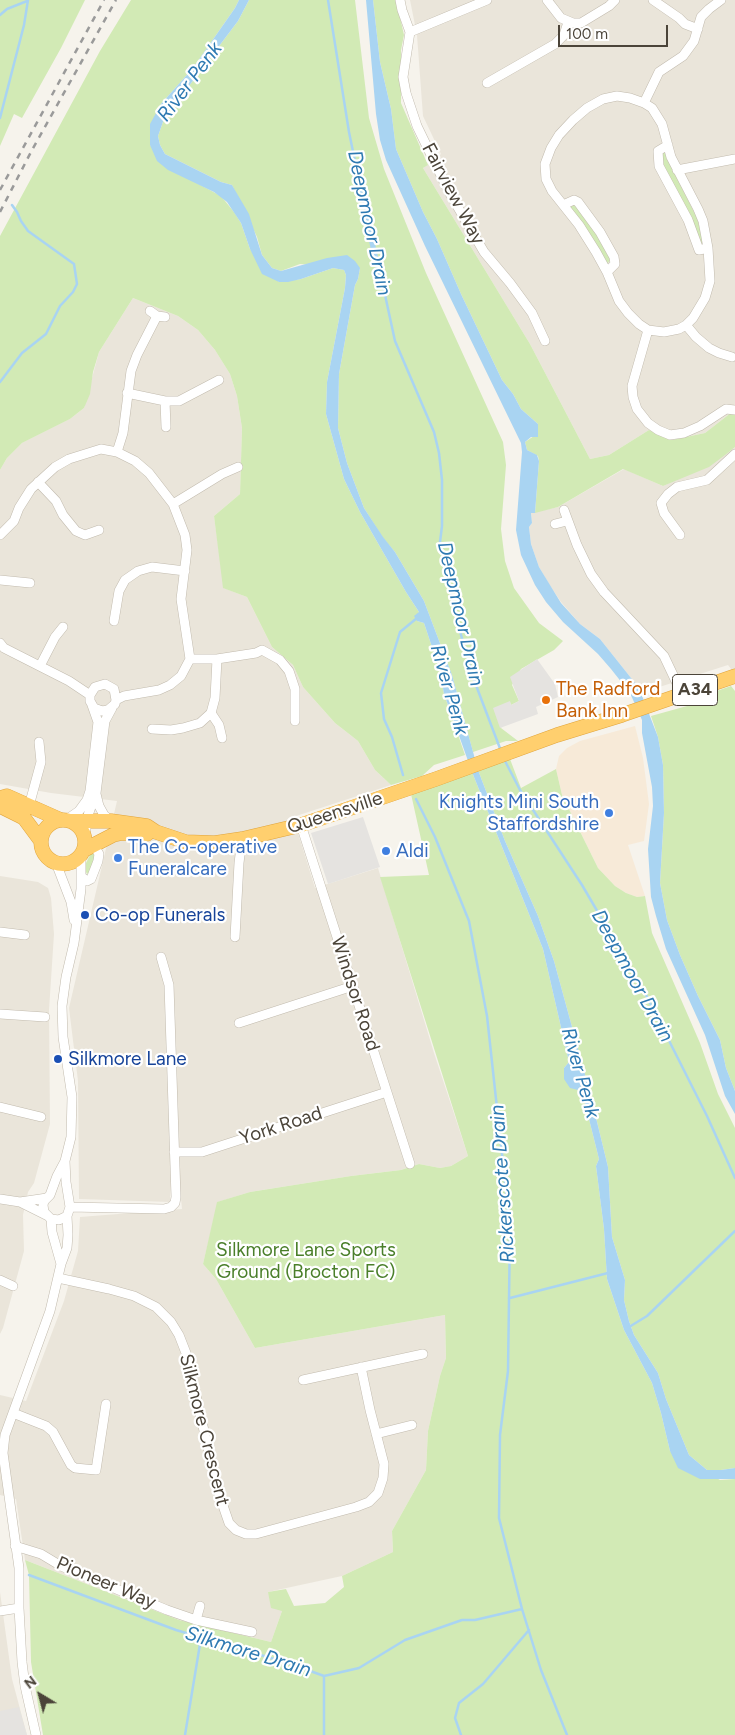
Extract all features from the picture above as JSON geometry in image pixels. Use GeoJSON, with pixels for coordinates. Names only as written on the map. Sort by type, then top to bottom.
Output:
{"type":"FeatureCollection","features":[{"type":"Feature","properties":{"kind":"highway","name":"A34"},"geometry":{"type":"LineString","coordinates":[[682,694],[735,676]]}},
{"type":"Feature","properties":{"kind":"highway","name":"Queensville"},"geometry":{"type":"LineString","coordinates":[[111,821],[147,826],[156,832],[186,842],[215,843],[242,840],[301,825],[574,729],[622,716],[682,694]]}},
{"type":"Feature","properties":{"kind":"highway","name":"A34"},"geometry":{"type":"LineString","coordinates":[[0,798],[7,796],[66,821],[111,821]]}},
{"type":"Feature","properties":{"kind":"highway"},"geometry":{"type":"LineString","coordinates":[[0,806],[24,818],[41,841],[44,854],[56,863],[70,863],[85,847],[79,827],[66,821],[51,824],[46,828],[41,841]]}},
{"type":"Feature","properties":{"kind":"highway","name":"A34"},"geometry":{"type":"LineString","coordinates":[[85,847],[122,833],[143,834],[156,832]]}},
{"type":"Feature","properties":{"kind":"street"},"geometry":{"type":"LineString","coordinates":[[400,0],[410,32],[487,0]]}},
{"type":"Feature","properties":{"kind":"street"},"geometry":{"type":"LineString","coordinates":[[547,0],[561,18],[568,22],[581,23],[609,6],[615,0]]}},
{"type":"Feature","properties":{"kind":"street"},"geometry":{"type":"LineString","coordinates":[[653,0],[685,24],[698,29]]}},
{"type":"Feature","properties":{"kind":"street"},"geometry":{"type":"LineString","coordinates":[[644,103],[659,72],[683,56],[694,41],[701,17],[709,8],[721,0]]}},
{"type":"Feature","properties":{"kind":"street"},"geometry":{"type":"LineString","coordinates":[[487,83],[555,44],[564,35],[568,22]]}},
{"type":"Feature","properties":{"kind":"street","name":"Fairview Way"},"geometry":{"type":"LineString","coordinates":[[410,32],[403,77],[406,93],[417,126],[449,192],[484,252],[532,313],[545,341]]}},
{"type":"Feature","properties":{"kind":"street"},"geometry":{"type":"LineString","coordinates":[[617,96],[644,103],[652,108],[662,124],[671,157],[698,210],[708,248],[710,281],[705,298],[686,325],[664,332],[648,330],[628,313],[619,301],[607,272],[579,225],[552,191],[546,179],[545,164],[551,148],[573,120],[587,108],[603,99],[617,96]]}},
{"type":"Feature","properties":{"kind":"street"},"geometry":{"type":"LineString","coordinates":[[668,144],[658,151],[659,166],[684,213],[699,250],[708,248]]}},
{"type":"Feature","properties":{"kind":"street"},"geometry":{"type":"LineString","coordinates":[[677,170],[735,158]]}},
{"type":"Feature","properties":{"kind":"street"},"geometry":{"type":"LineString","coordinates":[[563,205],[574,200],[578,202],[600,232],[614,257],[615,264],[607,272]]}},
{"type":"Feature","properties":{"kind":"street"},"geometry":{"type":"LineString","coordinates":[[117,452],[123,433],[131,370],[157,315]]}},
{"type":"Feature","properties":{"kind":"street"},"geometry":{"type":"LineString","coordinates":[[686,325],[708,348],[732,357]]}},
{"type":"Feature","properties":{"kind":"street"},"geometry":{"type":"LineString","coordinates":[[648,330],[642,357],[632,386],[637,409],[648,423],[670,435],[684,433],[700,426],[726,409],[735,410]]}},
{"type":"Feature","properties":{"kind":"street"},"geometry":{"type":"LineString","coordinates":[[127,393],[165,401],[179,401],[220,379]]}},
{"type":"Feature","properties":{"kind":"street"},"geometry":{"type":"LineString","coordinates":[[165,401],[166,427]]}},
{"type":"Feature","properties":{"kind":"street"},"geometry":{"type":"LineString","coordinates":[[0,535],[14,521],[24,498],[55,467],[69,459],[101,449],[117,452],[135,461],[149,473],[173,504],[185,535],[187,550],[181,599],[190,659],[181,676],[170,685],[159,690],[117,701],[102,711],[92,706]]}},
{"type":"Feature","properties":{"kind":"street"},"geometry":{"type":"LineString","coordinates":[[680,535],[664,514],[661,503],[677,487],[708,480],[735,454]]}},
{"type":"Feature","properties":{"kind":"street"},"geometry":{"type":"LineString","coordinates":[[173,504],[222,474],[238,467]]}},
{"type":"Feature","properties":{"kind":"street"},"geometry":{"type":"LineString","coordinates":[[38,482],[56,501],[63,515],[76,530],[85,535],[99,530]]}},
{"type":"Feature","properties":{"kind":"street"},"geometry":{"type":"LineString","coordinates":[[564,510],[577,545],[591,574],[604,592],[664,656],[682,694]]}},
{"type":"Feature","properties":{"kind":"street"},"geometry":{"type":"LineString","coordinates":[[556,524],[567,521]]}},
{"type":"Feature","properties":{"kind":"street"},"geometry":{"type":"LineString","coordinates":[[114,622],[119,591],[125,580],[138,571],[152,567],[184,571]]}},
{"type":"Feature","properties":{"kind":"street"},"geometry":{"type":"LineString","coordinates":[[0,580],[30,583]]}},
{"type":"Feature","properties":{"kind":"street"},"geometry":{"type":"LineString","coordinates":[[40,666],[55,637],[63,627]]}},
{"type":"Feature","properties":{"kind":"street"},"geometry":{"type":"LineString","coordinates":[[0,643],[4,648],[82,689],[93,691],[105,684],[114,689],[117,701],[105,721],[96,793],[86,822],[76,928],[62,1006],[63,1037],[72,1097],[71,1137],[64,1161],[43,1205],[44,1212],[49,1218],[61,1264]]}},
{"type":"Feature","properties":{"kind":"street"},"geometry":{"type":"LineString","coordinates":[[190,659],[217,658],[256,653],[262,650],[280,660],[289,671],[295,689],[295,721]]}},
{"type":"Feature","properties":{"kind":"street"},"geometry":{"type":"LineString","coordinates":[[152,729],[171,730],[183,728],[200,723],[210,713],[214,698],[217,658]]}},
{"type":"Feature","properties":{"kind":"street"},"geometry":{"type":"LineString","coordinates":[[66,821],[79,811],[87,800],[90,791],[98,722],[92,706],[93,691]]}},
{"type":"Feature","properties":{"kind":"street"},"geometry":{"type":"LineString","coordinates":[[210,713],[219,725],[222,738]]}},
{"type":"Feature","properties":{"kind":"street"},"geometry":{"type":"LineString","coordinates":[[29,806],[42,762],[39,742]]}},
{"type":"Feature","properties":{"kind":"street"},"geometry":{"type":"LineString","coordinates":[[96,793],[99,806],[104,815],[111,821]]}},
{"type":"Feature","properties":{"kind":"street","name":"Windsor Road"},"geometry":{"type":"LineString","coordinates":[[301,825],[410,1164]]}},
{"type":"Feature","properties":{"kind":"street"},"geometry":{"type":"LineString","coordinates":[[235,938],[242,840]]}},
{"type":"Feature","properties":{"kind":"street"},"geometry":{"type":"LineString","coordinates":[[82,877],[87,881],[91,879],[99,854],[96,849],[85,847]]}},
{"type":"Feature","properties":{"kind":"street"},"geometry":{"type":"LineString","coordinates":[[56,863],[71,902],[76,928]]}},
{"type":"Feature","properties":{"kind":"street"},"geometry":{"type":"LineString","coordinates":[[0,932],[25,934]]}},
{"type":"Feature","properties":{"kind":"street"},"geometry":{"type":"LineString","coordinates":[[20,1202],[60,1193],[69,1203],[164,1209],[171,1207],[175,1203],[169,985],[161,957]]}},
{"type":"Feature","properties":{"kind":"street"},"geometry":{"type":"LineString","coordinates":[[239,1023],[353,986]]}},
{"type":"Feature","properties":{"kind":"street"},"geometry":{"type":"LineString","coordinates":[[0,1014],[45,1017]]}},
{"type":"Feature","properties":{"kind":"street","name":"York Road"},"geometry":{"type":"LineString","coordinates":[[174,1152],[202,1152],[387,1092]]}},
{"type":"Feature","properties":{"kind":"street"},"geometry":{"type":"LineString","coordinates":[[0,1107],[41,1117]]}},
{"type":"Feature","properties":{"kind":"street"},"geometry":{"type":"LineString","coordinates":[[36,1735],[25,1686],[19,1608],[19,1568],[5,1495],[3,1453],[5,1435],[12,1413],[50,1312],[66,1248],[68,1235],[66,1216],[69,1203],[64,1161]]}},
{"type":"Feature","properties":{"kind":"street"},"geometry":{"type":"LineString","coordinates":[[0,1199],[20,1202],[49,1218],[59,1220],[66,1216]]}},
{"type":"Feature","properties":{"kind":"street","name":"Silkmore Crescent"},"geometry":{"type":"LineString","coordinates":[[58,1278],[134,1296],[156,1307],[170,1322],[179,1335],[186,1353],[218,1491],[229,1523],[236,1530],[246,1534],[256,1534],[356,1507],[369,1502],[378,1493],[383,1478],[384,1464],[361,1368]]}},
{"type":"Feature","properties":{"kind":"street"},"geometry":{"type":"LineString","coordinates":[[0,1280],[12,1286]]}},
{"type":"Feature","properties":{"kind":"street"},"geometry":{"type":"LineString","coordinates":[[303,1380],[423,1354]]}},
{"type":"Feature","properties":{"kind":"street"},"geometry":{"type":"LineString","coordinates":[[12,1413],[46,1426],[53,1432],[71,1465],[75,1468],[96,1470],[106,1404]]}},
{"type":"Feature","properties":{"kind":"street"},"geometry":{"type":"LineString","coordinates":[[376,1434],[412,1425]]}},
{"type":"Feature","properties":{"kind":"street","name":"Pioneer Way"},"geometry":{"type":"LineString","coordinates":[[15,1546],[41,1554],[61,1566],[167,1610],[196,1620],[252,1632]]}},
{"type":"Feature","properties":{"kind":"street"},"geometry":{"type":"LineString","coordinates":[[196,1620],[200,1606]]}},
{"type":"Feature","properties":{"kind":"street"},"geometry":{"type":"LineString","coordinates":[[0,1611],[19,1608]]}},
{"type":"Feature","properties":{"kind":"shaded area"},"geometry":{"type":"Polygon","coordinates":[[[410,0],[735,0],[735,415],[732,412],[705,433],[672,440],[649,430],[609,455],[590,459],[530,344],[423,168],[441,154],[423,116],[417,35],[410,0]]]}},
{"type":"Feature","properties":{"kind":"shaded area"},"geometry":{"type":"Polygon","coordinates":[[[133,298],[178,316],[198,330],[215,350],[230,374],[237,396],[242,428],[240,494],[214,516],[224,588],[247,597],[272,647],[293,665],[303,687],[335,723],[358,741],[375,770],[391,785],[293,817],[315,888],[378,868],[434,1053],[468,1156],[451,1166],[440,1168],[419,1164],[401,1170],[250,1192],[218,1202],[203,1264],[216,1279],[255,1348],[445,1315],[446,1358],[440,1376],[428,1431],[426,1470],[392,1531],[393,1552],[342,1576],[268,1592],[282,1611],[271,1642],[179,1620],[25,1560],[16,1499],[0,1495],[0,1395],[26,1401],[64,1301],[78,1251],[80,1217],[182,1209],[179,1178],[171,1179],[170,1202],[79,1199],[78,1081],[69,1008],[117,801],[51,793],[0,784],[0,470],[7,458],[22,443],[70,419],[84,408],[99,352],[133,298]]]}},
{"type":"Feature","properties":{"kind":"shaded area"},"geometry":{"type":"Polygon","coordinates":[[[735,447],[735,674],[728,665],[650,690],[639,688],[600,639],[580,624],[561,602],[549,584],[539,567],[531,544],[529,527],[532,523],[531,513],[558,507],[624,469],[663,486],[729,452],[735,447]]]}},
{"type":"Feature","properties":{"kind":"shaded area"},"geometry":{"type":"Polygon","coordinates":[[[537,659],[555,684],[558,697],[536,707],[538,714],[500,728],[493,708],[510,701],[511,705],[519,701],[510,677],[537,659]]]}},
{"type":"Feature","properties":{"kind":"shaded area","name":"Knights Mini South Staffordshire"},"geometry":{"type":"Polygon","coordinates":[[[635,726],[643,758],[649,804],[644,841],[628,845],[645,896],[637,897],[615,886],[598,868],[562,795],[556,769],[559,756],[567,748],[580,741],[635,726]]]}},
{"type":"Feature","properties":{"kind":"shaded area"},"geometry":{"type":"Polygon","coordinates":[[[363,817],[380,867],[328,884],[311,833],[363,817]]]}},
{"type":"Feature","properties":{"kind":"shaded area"},"geometry":{"type":"Polygon","coordinates":[[[0,876],[38,882],[48,888],[51,898],[54,934],[49,1010],[50,1124],[34,1183],[28,1192],[23,1215],[24,1251],[0,1334],[0,876]]]}},
{"type":"Feature","properties":{"kind":"shaded area"},"geometry":{"type":"Polygon","coordinates":[[[0,1592],[12,1679],[27,1735],[0,1735],[0,1592]]]}},
{"type":"Feature","properties":{"kind":"shaded area"},"geometry":{"type":"Polygon","coordinates":[[[19,1707],[27,1735],[0,1735],[0,1711],[19,1707]]]}},
{"type":"Feature","properties":{"kind":"green space"},"geometry":{"type":"Polygon","coordinates":[[[0,0],[85,0],[22,118],[14,114],[0,146],[0,0]]]}},
{"type":"Feature","properties":{"kind":"green space"},"geometry":{"type":"Polygon","coordinates":[[[131,0],[239,0],[193,68],[161,104],[150,145],[193,181],[221,196],[241,223],[250,249],[279,282],[301,279],[333,268],[344,270],[346,275],[327,382],[326,414],[344,479],[360,512],[419,612],[417,621],[424,623],[440,671],[444,694],[465,755],[434,765],[422,776],[391,785],[375,770],[358,741],[335,723],[303,687],[293,665],[272,647],[247,597],[223,588],[214,516],[240,494],[242,428],[237,396],[230,374],[215,350],[198,330],[178,316],[133,298],[99,352],[93,372],[90,394],[84,408],[70,419],[22,443],[7,458],[0,470],[0,236],[100,51],[131,0]]]}},
{"type":"Feature","properties":{"kind":"green space"},"geometry":{"type":"Polygon","coordinates":[[[249,0],[355,0],[369,118],[384,169],[426,273],[503,442],[506,465],[501,529],[505,561],[514,588],[539,623],[563,641],[554,650],[521,669],[512,685],[519,701],[511,705],[510,702],[501,728],[518,741],[506,741],[473,752],[452,675],[424,601],[395,552],[383,538],[364,508],[347,463],[338,428],[339,374],[355,285],[360,268],[300,264],[281,271],[272,268],[262,255],[257,237],[232,185],[221,182],[165,154],[160,145],[158,136],[164,119],[238,21],[249,0]]]}},
{"type":"Feature","properties":{"kind":"green space"},"geometry":{"type":"Polygon","coordinates":[[[373,0],[396,0],[404,35],[401,50],[401,103],[428,165],[423,168],[530,344],[590,459],[609,455],[649,430],[672,440],[705,433],[732,412],[735,415],[735,447],[729,452],[709,467],[663,486],[623,469],[558,507],[535,513],[539,461],[538,456],[527,450],[525,442],[534,436],[538,424],[521,409],[513,394],[502,380],[423,212],[396,149],[391,109],[380,62],[373,0]]]}},
{"type":"Feature","properties":{"kind":"green space"},"geometry":{"type":"Polygon","coordinates":[[[665,150],[672,169],[697,218],[704,244],[699,246],[663,168],[660,155],[665,150]]]}},
{"type":"Feature","properties":{"kind":"green space"},"geometry":{"type":"Polygon","coordinates":[[[576,203],[612,258],[607,264],[570,207],[576,203]]]}},
{"type":"Feature","properties":{"kind":"green space"},"geometry":{"type":"Polygon","coordinates":[[[731,686],[735,691],[735,1091],[726,1068],[720,1040],[698,996],[667,920],[660,883],[664,813],[663,765],[658,737],[651,716],[687,706],[711,693],[731,686]]]}},
{"type":"Feature","properties":{"kind":"green space"},"geometry":{"type":"Polygon","coordinates":[[[510,759],[521,788],[556,769],[562,795],[598,868],[615,886],[626,893],[637,897],[645,896],[652,933],[700,1043],[718,1094],[735,1128],[735,1468],[707,1470],[689,1455],[666,1399],[658,1373],[634,1335],[629,1321],[624,1300],[625,1280],[612,1237],[608,1167],[554,961],[538,916],[505,841],[478,770],[510,759]]]}},
{"type":"Feature","properties":{"kind":"green space","name":"Silkmore Lane Sports Ground (Brocton FC)"},"geometry":{"type":"Polygon","coordinates":[[[472,772],[543,949],[569,1062],[564,1068],[583,1095],[599,1159],[596,1166],[604,1229],[607,1279],[624,1330],[652,1383],[670,1451],[720,1480],[735,1479],[735,1735],[43,1735],[31,1662],[29,1575],[25,1560],[179,1620],[271,1642],[282,1611],[271,1608],[268,1592],[286,1589],[294,1606],[325,1603],[344,1587],[342,1576],[393,1552],[392,1531],[426,1470],[428,1431],[440,1376],[446,1358],[445,1315],[255,1348],[216,1279],[203,1264],[217,1202],[250,1192],[401,1170],[419,1164],[440,1168],[451,1166],[468,1156],[380,877],[429,875],[411,794],[472,772]]]}},
{"type":"Feature","properties":{"kind":"green space"},"geometry":{"type":"Polygon","coordinates":[[[93,853],[95,856],[90,872],[87,874],[85,870],[86,863],[93,853]]]}},
{"type":"Feature","properties":{"kind":"water","name":"River Penk"},"geometry":{"type":"Polygon","coordinates":[[[239,0],[249,0],[238,21],[164,119],[158,136],[160,145],[165,154],[221,182],[232,185],[249,214],[262,255],[272,268],[281,271],[327,258],[347,255],[360,268],[355,285],[339,374],[338,428],[347,463],[364,508],[395,552],[424,601],[452,675],[478,770],[505,841],[538,916],[554,961],[608,1167],[612,1237],[625,1280],[624,1300],[634,1335],[658,1373],[666,1399],[689,1455],[707,1470],[735,1468],[735,1479],[700,1479],[678,1468],[670,1451],[652,1383],[624,1330],[607,1279],[604,1229],[596,1166],[599,1159],[583,1095],[578,1090],[570,1088],[564,1079],[564,1068],[569,1062],[543,949],[472,772],[444,694],[440,671],[424,623],[417,621],[414,616],[419,612],[360,512],[344,479],[326,414],[327,382],[345,288],[346,275],[344,270],[333,268],[288,282],[279,282],[262,274],[250,249],[241,223],[227,202],[214,192],[168,170],[157,161],[150,145],[150,124],[161,104],[193,68],[239,0]]]}},
{"type":"Feature","properties":{"kind":"water"},"geometry":{"type":"Polygon","coordinates":[[[366,0],[373,0],[380,62],[391,109],[396,149],[423,212],[502,380],[513,394],[521,409],[538,424],[538,437],[531,437],[525,442],[527,450],[537,455],[539,461],[535,513],[531,513],[532,523],[529,527],[531,544],[539,567],[561,603],[580,624],[600,639],[639,688],[658,737],[663,765],[664,813],[660,883],[667,920],[698,996],[720,1040],[726,1068],[735,1091],[735,1114],[725,1096],[705,1035],[666,949],[651,897],[648,849],[653,806],[652,787],[642,733],[642,720],[630,693],[611,669],[598,654],[563,622],[546,602],[535,585],[521,555],[516,530],[522,452],[521,443],[425,246],[386,160],[380,140],[376,114],[366,0]]]}},
{"type":"Feature","properties":{"kind":"water"},"geometry":{"type":"Polygon","coordinates":[[[362,212],[368,213],[384,283],[379,283],[362,212]]]}},
{"type":"Feature","properties":{"kind":"waterway"},"geometry":{"type":"LineString","coordinates":[[0,118],[24,25],[28,0]]}},
{"type":"Feature","properties":{"kind":"waterway","name":"Deepmoor Drain"},"geometry":{"type":"LineString","coordinates":[[328,0],[349,132],[366,215]]}},
{"type":"Feature","properties":{"kind":"waterway"},"geometry":{"type":"LineString","coordinates":[[0,15],[7,9],[27,1]]}},
{"type":"Feature","properties":{"kind":"waterway"},"geometry":{"type":"LineString","coordinates":[[0,382],[22,353],[46,334],[60,306],[73,292],[77,284],[74,264],[28,231],[12,205]]}},
{"type":"Feature","properties":{"kind":"waterway","name":"Deepmoor Drain"},"geometry":{"type":"LineString","coordinates":[[382,281],[395,341],[434,432],[442,480],[440,542],[457,621],[474,680],[501,751]]}},
{"type":"Feature","properties":{"kind":"waterway","name":"Rickerscote Drain"},"geometry":{"type":"LineString","coordinates":[[403,775],[392,737],[384,719],[381,693],[400,632],[417,618]]}},
{"type":"Feature","properties":{"kind":"waterway","name":"Deepmoor Drain"},"geometry":{"type":"LineString","coordinates":[[504,759],[520,790],[582,885],[644,991],[707,1116],[735,1178]]}},
{"type":"Feature","properties":{"kind":"waterway","name":"Rickerscote Drain"},"geometry":{"type":"LineString","coordinates":[[416,799],[435,837],[469,921],[487,1016],[510,1228],[508,1371],[500,1435],[499,1518],[522,1609],[541,1670],[567,1735]]}},
{"type":"Feature","properties":{"kind":"waterway"},"geometry":{"type":"LineString","coordinates":[[629,1327],[647,1316],[735,1231]]}},
{"type":"Feature","properties":{"kind":"waterway"},"geometry":{"type":"LineString","coordinates":[[510,1298],[608,1273]]}},
{"type":"Feature","properties":{"kind":"waterway","name":"Silkmore Drain"},"geometry":{"type":"LineString","coordinates":[[29,1575],[176,1630],[291,1664],[324,1676],[359,1668],[405,1640],[462,1620],[475,1620],[522,1609]]}},
{"type":"Feature","properties":{"kind":"waterway"},"geometry":{"type":"LineString","coordinates":[[461,1735],[455,1718],[459,1703],[483,1684],[529,1630]]}},
{"type":"Feature","properties":{"kind":"waterway"},"geometry":{"type":"LineString","coordinates":[[185,1735],[201,1638]]}},
{"type":"Feature","properties":{"kind":"waterway"},"geometry":{"type":"LineString","coordinates":[[324,1677],[324,1735]]}},
{"type":"Feature","properties":{"kind":"railway"},"geometry":{"type":"LineString","coordinates":[[0,190],[104,0]]}},
{"type":"Feature","properties":{"kind":"railway"},"geometry":{"type":"LineString","coordinates":[[0,212],[32,150],[116,0]]}},
{"type":"Feature","properties":{"kind":"place","name":"The Radford Bank Inn"},"geometry":{"type":"Point","coordinates":[546,700]}},
{"type":"Feature","properties":{"kind":"place","name":"Knights Mini South Staffordshire"},"geometry":{"type":"Point","coordinates":[609,813]}},
{"type":"Feature","properties":{"kind":"place","name":"Aldi"},"geometry":{"type":"Point","coordinates":[386,851]}},
{"type":"Feature","properties":{"kind":"place","name":"The Co-operative Funeralcare"},"geometry":{"type":"Point","coordinates":[118,858]}},
{"type":"Feature","properties":{"kind":"place","name":"Co-op Funerals"},"geometry":{"type":"Point","coordinates":[85,915]}},
{"type":"Feature","properties":{"kind":"place","name":"Silkmore Lane"},"geometry":{"type":"Point","coordinates":[58,1059]}}]}
